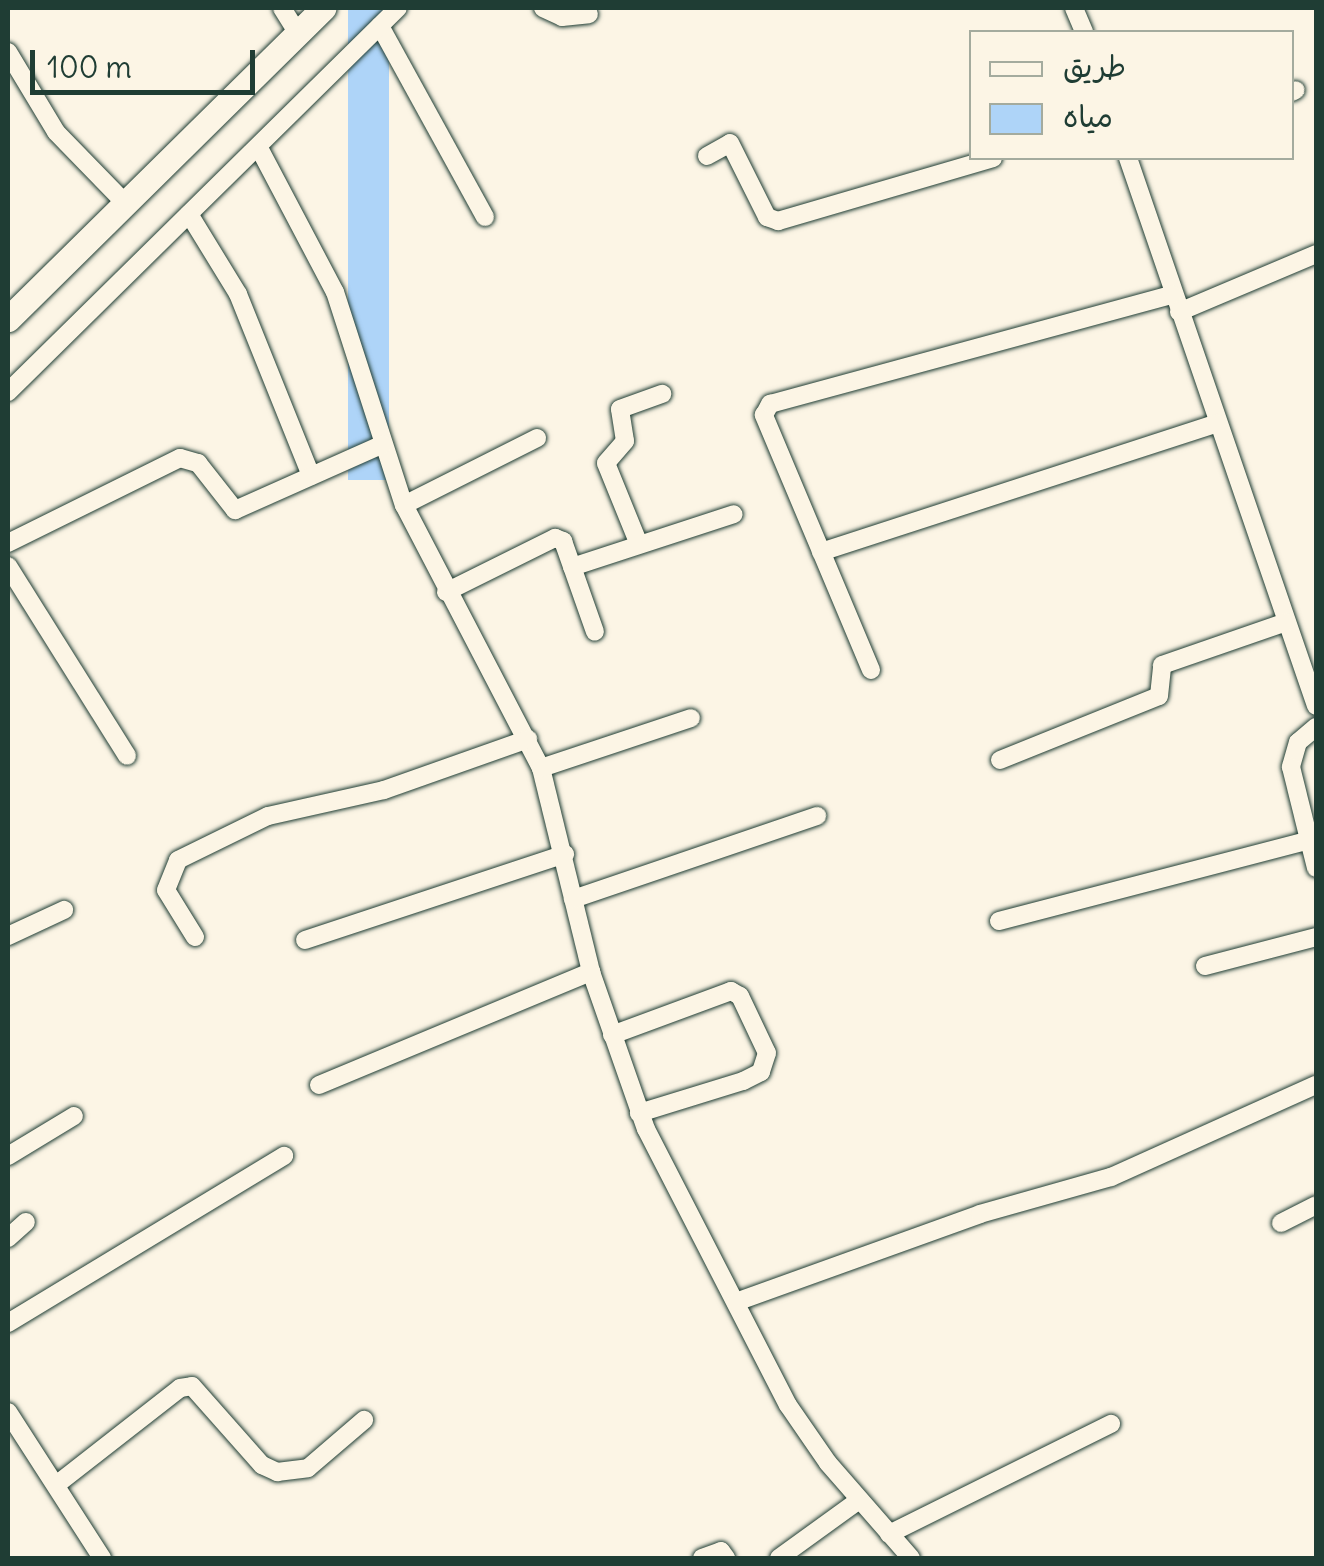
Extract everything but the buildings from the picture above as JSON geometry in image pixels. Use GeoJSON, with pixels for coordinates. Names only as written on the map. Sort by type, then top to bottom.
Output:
{"type":"FeatureCollection","features":[{"type":"Feature","properties":{"kind":"main road"},"geometry":{"type":"LineString","coordinates":[[8,319],[322,8]]}},
{"type":"Feature","properties":{"kind":"street"},"geometry":{"type":"LineString","coordinates":[[282,8],[297,32]]}},
{"type":"Feature","properties":{"kind":"street"},"geometry":{"type":"LineString","coordinates":[[8,392],[398,8]]}},
{"type":"Feature","properties":{"kind":"street"},"geometry":{"type":"LineString","coordinates":[[543,8],[562,17],[588,14]]}},
{"type":"Feature","properties":{"kind":"street"},"geometry":{"type":"LineString","coordinates":[[380,26],[485,217]]}},
{"type":"Feature","properties":{"kind":"street"},"geometry":{"type":"LineString","coordinates":[[8,52],[56,132],[125,203]]}},
{"type":"Feature","properties":{"kind":"street"},"geometry":{"type":"LineString","coordinates":[[707,156],[730,143],[767,216],[778,220],[985,160]]}},
{"type":"Feature","properties":{"kind":"street"},"geometry":{"type":"LineString","coordinates":[[259,148],[335,292],[404,505],[446,592],[542,768],[591,972],[639,1113],[788,1405],[859,1500],[911,1558]]}},
{"type":"Feature","properties":{"kind":"street"},"geometry":{"type":"LineString","coordinates":[[1129,160],[1316,706]]}},
{"type":"Feature","properties":{"kind":"street"},"geometry":{"type":"LineString","coordinates":[[188,214],[238,294],[311,476]]}},
{"type":"Feature","properties":{"kind":"street"},"geometry":{"type":"LineString","coordinates":[[871,670],[764,415],[770,404],[1175,304],[1316,254]]}},
{"type":"Feature","properties":{"kind":"street"},"geometry":{"type":"LineString","coordinates":[[638,542],[606,463],[625,441],[620,409],[662,394]]}},
{"type":"Feature","properties":{"kind":"street"},"geometry":{"type":"LineString","coordinates":[[822,552],[1217,423]]}},
{"type":"Feature","properties":{"kind":"street"},"geometry":{"type":"LineString","coordinates":[[404,505],[537,438]]}},
{"type":"Feature","properties":{"kind":"street"},"geometry":{"type":"LineString","coordinates":[[8,542],[187,457],[235,510],[383,444]]}},
{"type":"Feature","properties":{"kind":"street"},"geometry":{"type":"LineString","coordinates":[[572,567],[638,542],[734,514]]}},
{"type":"Feature","properties":{"kind":"street"},"geometry":{"type":"LineString","coordinates":[[446,592],[552,538],[563,541],[595,632]]}},
{"type":"Feature","properties":{"kind":"street"},"geometry":{"type":"LineString","coordinates":[[8,566],[126,756]]}},
{"type":"Feature","properties":{"kind":"street"},"geometry":{"type":"LineString","coordinates":[[1000,760],[1159,696],[1162,665],[1286,622]]}},
{"type":"Feature","properties":{"kind":"street"},"geometry":{"type":"LineString","coordinates":[[542,768],[691,718]]}},
{"type":"Feature","properties":{"kind":"street"},"geometry":{"type":"LineString","coordinates":[[1316,727],[1298,742],[1291,767],[1316,868]]}},
{"type":"Feature","properties":{"kind":"street"},"geometry":{"type":"LineString","coordinates":[[195,937],[166,890],[178,860],[268,816],[384,790],[528,739]]}},
{"type":"Feature","properties":{"kind":"street"},"geometry":{"type":"LineString","coordinates":[[573,899],[817,816]]}},
{"type":"Feature","properties":{"kind":"street"},"geometry":{"type":"LineString","coordinates":[[998,922],[1310,840]]}},
{"type":"Feature","properties":{"kind":"street"},"geometry":{"type":"LineString","coordinates":[[305,940],[565,854]]}},
{"type":"Feature","properties":{"kind":"street"},"geometry":{"type":"LineString","coordinates":[[8,936],[64,910]]}},
{"type":"Feature","properties":{"kind":"street"},"geometry":{"type":"LineString","coordinates":[[1205,966],[1316,937]]}},
{"type":"Feature","properties":{"kind":"street"},"geometry":{"type":"LineString","coordinates":[[319,1085],[591,972]]}},
{"type":"Feature","properties":{"kind":"street"},"geometry":{"type":"LineString","coordinates":[[612,1035],[730,991],[740,996],[767,1053],[761,1072],[742,1081],[639,1113]]}},
{"type":"Feature","properties":{"kind":"street"},"geometry":{"type":"LineString","coordinates":[[736,1302],[980,1214],[1112,1177],[1316,1085]]}},
{"type":"Feature","properties":{"kind":"street"},"geometry":{"type":"LineString","coordinates":[[8,1156],[74,1116]]}},
{"type":"Feature","properties":{"kind":"street"},"geometry":{"type":"LineString","coordinates":[[8,1324],[284,1156]]}},
{"type":"Feature","properties":{"kind":"street"},"geometry":{"type":"LineString","coordinates":[[1281,1223],[1316,1205]]}},
{"type":"Feature","properties":{"kind":"street"},"geometry":{"type":"LineString","coordinates":[[8,1238],[26,1222]]}},
{"type":"Feature","properties":{"kind":"street"},"geometry":{"type":"LineString","coordinates":[[56,1485],[180,1388],[192,1386],[262,1465],[277,1472],[308,1468],[364,1420]]}},
{"type":"Feature","properties":{"kind":"street"},"geometry":{"type":"LineString","coordinates":[[8,1412],[102,1558]]}},
{"type":"Feature","properties":{"kind":"street"},"geometry":{"type":"LineString","coordinates":[[889,1534],[1111,1424]]}},
{"type":"Feature","properties":{"kind":"street"},"geometry":{"type":"LineString","coordinates":[[779,1558],[859,1500]]}},
{"type":"Feature","properties":{"kind":"street"},"geometry":{"type":"LineString","coordinates":[[702,1558],[722,1552],[726,1558]]}},
{"type":"Feature","properties":{"kind":"water"},"geometry":{"type":"Polygon","coordinates":[[[348,8],[389,8],[389,480],[348,480],[348,8]]]}}]}
